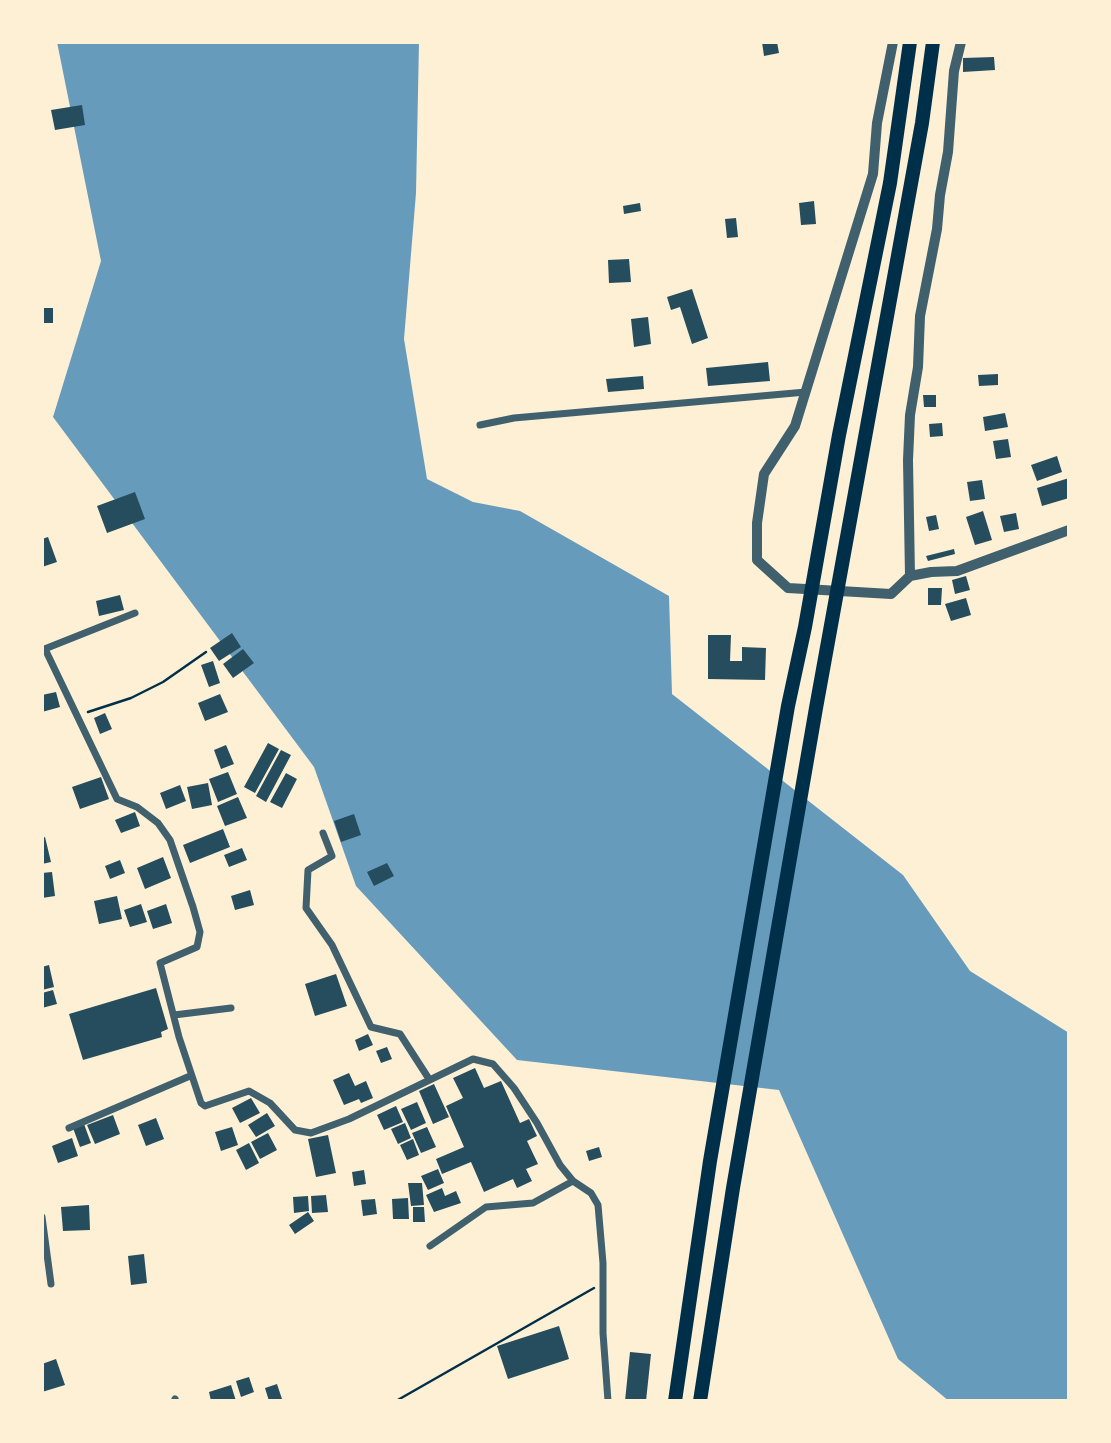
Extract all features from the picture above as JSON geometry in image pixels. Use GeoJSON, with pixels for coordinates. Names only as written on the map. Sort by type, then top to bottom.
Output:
{"type":"FeatureCollection","features":[{"type":"Feature","properties":{"kind":"highway"},"geometry":{"type":"LineString","coordinates":[[675,1401],[710,1161],[788,706],[890,183],[910,42]]}},
{"type":"Feature","properties":{"kind":"highway"},"geometry":{"type":"LineString","coordinates":[[700,1401],[733,1188],[816,708],[922,123],[933,42]]}},
{"type":"Feature","properties":{"kind":"street"},"geometry":{"type":"LineString","coordinates":[[893,42],[877,123],[873,174],[795,426],[764,474],[757,523],[757,560],[788,588],[891,594],[910,576],[957,571],[1069,530]]}},
{"type":"Feature","properties":{"kind":"street"},"geometry":{"type":"LineString","coordinates":[[910,576],[910,415],[918,367],[920,316],[937,229],[948,152],[954,71],[961,42]]}},
{"type":"Feature","properties":{"kind":"street"},"geometry":{"type":"LineString","coordinates":[[480,425],[514,418],[806,392]]}},
{"type":"Feature","properties":{"kind":"street"},"geometry":{"type":"LineString","coordinates":[[135,613],[44,649],[79,715],[117,799],[137,807],[158,822],[170,840],[200,932],[197,947],[160,963],[190,1076],[201,1103],[205,1106],[249,1091],[270,1103],[295,1130],[311,1133],[349,1119],[473,1059],[493,1064],[514,1088],[560,1165],[573,1181],[591,1193],[598,1205],[608,1401]]}},
{"type":"Feature","properties":{"kind":"street"},"geometry":{"type":"LineString","coordinates":[[323,833],[332,856],[308,870],[306,908],[332,945],[371,1027],[400,1034],[429,1079]]}},
{"type":"Feature","properties":{"kind":"street"},"geometry":{"type":"LineString","coordinates":[[174,1015],[231,1008]]}},
{"type":"Feature","properties":{"kind":"street"},"geometry":{"type":"LineString","coordinates":[[69,1128],[190,1076]]}},
{"type":"Feature","properties":{"kind":"street"},"geometry":{"type":"LineString","coordinates":[[430,1246],[486,1207],[533,1203],[573,1181]]}},
{"type":"Feature","properties":{"kind":"street"},"geometry":{"type":"LineString","coordinates":[[42,1217],[51,1283]]}},
{"type":"Feature","properties":{"kind":"path"},"geometry":{"type":"LineString","coordinates":[[79,715],[131,698],[163,682],[206,652]]}},
{"type":"Feature","properties":{"kind":"path"},"geometry":{"type":"LineString","coordinates":[[396,1401],[603,1283]]}},
{"type":"Feature","properties":{"kind":"water"},"geometry":{"type":"Polygon","coordinates":[[[57,42],[419,42],[416,193],[404,339],[427,479],[473,502],[520,511],[669,596],[672,694],[903,875],[970,971],[1069,1033],[1069,1401],[949,1401],[898,1359],[779,1090],[517,1060],[356,886],[314,767],[53,417],[101,261],[57,42]]]}},
{"type":"Feature","properties":{"kind":"building"},"geometry":{"type":"Polygon","coordinates":[[[762,42],[777,42],[779,53],[764,56],[762,42]]]}},
{"type":"Feature","properties":{"kind":"building"},"geometry":{"type":"Polygon","coordinates":[[[994,57],[995,70],[963,72],[963,58],[994,57]]]}},
{"type":"Feature","properties":{"kind":"building"},"geometry":{"type":"Polygon","coordinates":[[[82,105],[85,125],[55,130],[51,110],[82,105]]]}},
{"type":"Feature","properties":{"kind":"building"},"geometry":{"type":"Polygon","coordinates":[[[814,201],[816,224],[801,225],[799,203],[814,201]]]}},
{"type":"Feature","properties":{"kind":"building"},"geometry":{"type":"Polygon","coordinates":[[[640,203],[641,211],[624,214],[623,206],[640,203]]]}},
{"type":"Feature","properties":{"kind":"building"},"geometry":{"type":"Polygon","coordinates":[[[736,218],[738,237],[727,238],[725,219],[736,218]]]}},
{"type":"Feature","properties":{"kind":"building"},"geometry":{"type":"Polygon","coordinates":[[[629,259],[631,282],[609,283],[608,260],[629,259]]]}},
{"type":"Feature","properties":{"kind":"building"},"geometry":{"type":"Polygon","coordinates":[[[692,289],[708,338],[692,344],[680,307],[671,310],[667,297],[692,289]]]}},
{"type":"Feature","properties":{"kind":"building"},"geometry":{"type":"Polygon","coordinates":[[[42,308],[53,308],[53,323],[42,323],[42,308]]]}},
{"type":"Feature","properties":{"kind":"building"},"geometry":{"type":"Polygon","coordinates":[[[648,317],[651,344],[634,347],[631,319],[648,317]]]}},
{"type":"Feature","properties":{"kind":"building"},"geometry":{"type":"Polygon","coordinates":[[[768,362],[770,381],[708,386],[706,368],[768,362]]]}},
{"type":"Feature","properties":{"kind":"building"},"geometry":{"type":"Polygon","coordinates":[[[998,374],[998,385],[979,386],[978,375],[998,374]]]}},
{"type":"Feature","properties":{"kind":"building"},"geometry":{"type":"Polygon","coordinates":[[[643,376],[644,389],[608,392],[606,379],[643,376]]]}},
{"type":"Feature","properties":{"kind":"building"},"geometry":{"type":"Polygon","coordinates":[[[923,395],[936,395],[936,407],[924,407],[923,395]]]}},
{"type":"Feature","properties":{"kind":"building"},"geometry":{"type":"Polygon","coordinates":[[[1005,413],[1008,427],[985,431],[983,417],[1005,413]]]}},
{"type":"Feature","properties":{"kind":"building"},"geometry":{"type":"Polygon","coordinates":[[[942,423],[943,436],[930,437],[929,424],[942,423]]]}},
{"type":"Feature","properties":{"kind":"building"},"geometry":{"type":"Polygon","coordinates":[[[1008,439],[1011,457],[996,459],[993,441],[1008,439]]]}},
{"type":"Feature","properties":{"kind":"building"},"geometry":{"type":"Polygon","coordinates":[[[1057,456],[1062,472],[1037,481],[1031,465],[1057,456]]]}},
{"type":"Feature","properties":{"kind":"building"},"geometry":{"type":"Polygon","coordinates":[[[1069,478],[1069,498],[1042,506],[1037,488],[1069,478]]]}},
{"type":"Feature","properties":{"kind":"building"},"geometry":{"type":"Polygon","coordinates":[[[982,480],[985,499],[970,501],[967,482],[982,480]]]}},
{"type":"Feature","properties":{"kind":"building"},"geometry":{"type":"Polygon","coordinates":[[[135,492],[145,519],[107,533],[97,506],[135,492]]]}},
{"type":"Feature","properties":{"kind":"building"},"geometry":{"type":"Polygon","coordinates":[[[983,511],[992,540],[975,545],[966,517],[983,511]]]}},
{"type":"Feature","properties":{"kind":"building"},"geometry":{"type":"Polygon","coordinates":[[[1016,513],[1019,529],[1004,532],[1000,516],[1016,513]]]}},
{"type":"Feature","properties":{"kind":"building"},"geometry":{"type":"Polygon","coordinates":[[[936,515],[939,529],[929,531],[926,517],[936,515]]]}},
{"type":"Feature","properties":{"kind":"building"},"geometry":{"type":"Polygon","coordinates":[[[48,537],[57,562],[42,567],[42,539],[48,537]]]}},
{"type":"Feature","properties":{"kind":"building"},"geometry":{"type":"Polygon","coordinates":[[[954,549],[955,554],[928,561],[926,556],[954,549]]]}},
{"type":"Feature","properties":{"kind":"building"},"geometry":{"type":"Polygon","coordinates":[[[966,576],[970,590],[955,594],[952,580],[966,576]]]}},
{"type":"Feature","properties":{"kind":"building"},"geometry":{"type":"Polygon","coordinates":[[[928,588],[942,588],[941,605],[928,605],[928,588]]]}},
{"type":"Feature","properties":{"kind":"building"},"geometry":{"type":"Polygon","coordinates":[[[120,595],[124,610],[99,616],[96,601],[120,595]]]}},
{"type":"Feature","properties":{"kind":"building"},"geometry":{"type":"Polygon","coordinates":[[[966,598],[971,615],[951,621],[945,604],[966,598]]]}},
{"type":"Feature","properties":{"kind":"building"},"geometry":{"type":"Polygon","coordinates":[[[232,633],[241,647],[219,661],[210,648],[232,633]]]}},
{"type":"Feature","properties":{"kind":"building"},"geometry":{"type":"Polygon","coordinates":[[[708,635],[731,635],[730,661],[742,661],[742,647],[766,648],[765,680],[708,679],[708,635]]]}},
{"type":"Feature","properties":{"kind":"building"},"geometry":{"type":"Polygon","coordinates":[[[243,649],[254,663],[233,678],[223,664],[243,649]]]}},
{"type":"Feature","properties":{"kind":"building"},"geometry":{"type":"Polygon","coordinates":[[[213,661],[220,683],[209,687],[201,665],[213,661]]]}},
{"type":"Feature","properties":{"kind":"building"},"geometry":{"type":"Polygon","coordinates":[[[56,692],[60,707],[42,712],[42,695],[56,692]]]}},
{"type":"Feature","properties":{"kind":"building"},"geometry":{"type":"Polygon","coordinates":[[[220,694],[228,712],[205,721],[198,703],[220,694]]]}},
{"type":"Feature","properties":{"kind":"building"},"geometry":{"type":"Polygon","coordinates":[[[105,713],[112,729],[100,734],[94,718],[105,713]]]}},
{"type":"Feature","properties":{"kind":"building"},"geometry":{"type":"Polygon","coordinates":[[[268,743],[279,749],[255,793],[244,787],[268,743]]]}},
{"type":"Feature","properties":{"kind":"building"},"geometry":{"type":"Polygon","coordinates":[[[226,745],[234,764],[221,769],[214,750],[226,745]]]}},
{"type":"Feature","properties":{"kind":"building"},"geometry":{"type":"Polygon","coordinates":[[[281,750],[291,755],[266,802],[256,796],[281,750]]]}},
{"type":"Feature","properties":{"kind":"building"},"geometry":{"type":"Polygon","coordinates":[[[228,772],[237,794],[218,802],[209,779],[228,772]]]}},
{"type":"Feature","properties":{"kind":"building"},"geometry":{"type":"Polygon","coordinates":[[[286,773],[297,779],[282,808],[270,802],[286,773]]]}},
{"type":"Feature","properties":{"kind":"building"},"geometry":{"type":"Polygon","coordinates":[[[101,777],[109,799],[80,809],[72,787],[101,777]]]}},
{"type":"Feature","properties":{"kind":"building"},"geometry":{"type":"Polygon","coordinates":[[[208,783],[212,805],[192,809],[187,787],[208,783]]]}},
{"type":"Feature","properties":{"kind":"building"},"geometry":{"type":"Polygon","coordinates":[[[180,785],[186,801],[166,809],[160,793],[180,785]]]}},
{"type":"Feature","properties":{"kind":"building"},"geometry":{"type":"Polygon","coordinates":[[[238,797],[247,818],[225,826],[217,806],[238,797]]]}},
{"type":"Feature","properties":{"kind":"building"},"geometry":{"type":"Polygon","coordinates":[[[135,812],[140,826],[121,833],[115,820],[135,812]]]}},
{"type":"Feature","properties":{"kind":"building"},"geometry":{"type":"Polygon","coordinates":[[[354,814],[361,835],[341,842],[334,821],[354,814]]]}},
{"type":"Feature","properties":{"kind":"building"},"geometry":{"type":"Polygon","coordinates":[[[223,829],[230,847],[190,863],[183,845],[223,829]]]}},
{"type":"Feature","properties":{"kind":"building"},"geometry":{"type":"Polygon","coordinates":[[[45,837],[51,862],[42,864],[42,838],[45,837]]]}},
{"type":"Feature","properties":{"kind":"building"},"geometry":{"type":"Polygon","coordinates":[[[242,848],[247,860],[229,867],[224,855],[242,848]]]}},
{"type":"Feature","properties":{"kind":"building"},"geometry":{"type":"Polygon","coordinates":[[[163,857],[171,878],[145,889],[137,868],[163,857]]]}},
{"type":"Feature","properties":{"kind":"building"},"geometry":{"type":"Polygon","coordinates":[[[120,860],[125,873],[110,879],[105,866],[120,860]]]}},
{"type":"Feature","properties":{"kind":"building"},"geometry":{"type":"Polygon","coordinates":[[[387,863],[394,876],[374,886],[367,872],[387,863]]]}},
{"type":"Feature","properties":{"kind":"building"},"geometry":{"type":"Polygon","coordinates":[[[52,872],[55,896],[42,898],[42,873],[52,872]]]}},
{"type":"Feature","properties":{"kind":"building"},"geometry":{"type":"Polygon","coordinates":[[[250,890],[254,905],[235,910],[231,896],[250,890]]]}},
{"type":"Feature","properties":{"kind":"building"},"geometry":{"type":"Polygon","coordinates":[[[117,896],[122,919],[99,924],[94,901],[117,896]]]}},
{"type":"Feature","properties":{"kind":"building"},"geometry":{"type":"Polygon","coordinates":[[[141,904],[147,922],[130,927],[124,910],[141,904]]]}},
{"type":"Feature","properties":{"kind":"building"},"geometry":{"type":"Polygon","coordinates":[[[166,904],[172,923],[153,929],[147,911],[166,904]]]}},
{"type":"Feature","properties":{"kind":"building"},"geometry":{"type":"Polygon","coordinates":[[[49,965],[54,987],[42,990],[42,967],[49,965]]]}},
{"type":"Feature","properties":{"kind":"building"},"geometry":{"type":"Polygon","coordinates":[[[336,974],[347,1006],[315,1016],[305,984],[336,974]]]}},
{"type":"Feature","properties":{"kind":"building"},"geometry":{"type":"Polygon","coordinates":[[[156,988],[168,1029],[161,1032],[162,1037],[83,1060],[69,1014],[156,988]]]}},
{"type":"Feature","properties":{"kind":"building"},"geometry":{"type":"Polygon","coordinates":[[[53,990],[57,1004],[42,1008],[42,993],[53,990]]]}},
{"type":"Feature","properties":{"kind":"building"},"geometry":{"type":"Polygon","coordinates":[[[368,1034],[373,1045],[359,1051],[355,1040],[368,1034]]]}},
{"type":"Feature","properties":{"kind":"building"},"geometry":{"type":"Polygon","coordinates":[[[387,1047],[392,1059],[381,1063],[376,1051],[387,1047]]]}},
{"type":"Feature","properties":{"kind":"building"},"geometry":{"type":"Polygon","coordinates":[[[475,1068],[484,1088],[501,1081],[520,1123],[529,1119],[537,1136],[527,1141],[538,1164],[526,1169],[532,1181],[517,1188],[513,1179],[484,1192],[471,1162],[442,1174],[436,1159],[464,1147],[446,1106],[463,1098],[453,1078],[475,1068]]]}},
{"type":"Feature","properties":{"kind":"building"},"geometry":{"type":"Polygon","coordinates":[[[349,1073],[355,1086],[366,1081],[373,1098],[361,1103],[359,1099],[344,1105],[333,1080],[349,1073]]]}},
{"type":"Feature","properties":{"kind":"building"},"geometry":{"type":"Polygon","coordinates":[[[434,1084],[449,1117],[433,1124],[419,1091],[434,1084]]]}},
{"type":"Feature","properties":{"kind":"building"},"geometry":{"type":"Polygon","coordinates":[[[251,1098],[260,1113],[240,1123],[232,1108],[251,1098]]]}},
{"type":"Feature","properties":{"kind":"building"},"geometry":{"type":"Polygon","coordinates":[[[417,1102],[426,1123],[411,1130],[401,1109],[417,1102]]]}},
{"type":"Feature","properties":{"kind":"building"},"geometry":{"type":"Polygon","coordinates":[[[396,1106],[403,1122],[384,1130],[377,1115],[396,1106]]]}},
{"type":"Feature","properties":{"kind":"building"},"geometry":{"type":"Polygon","coordinates":[[[267,1113],[275,1126],[256,1137],[248,1125],[267,1113]]]}},
{"type":"Feature","properties":{"kind":"building"},"geometry":{"type":"Polygon","coordinates":[[[113,1115],[120,1134],[95,1144],[87,1125],[113,1115]]]}},
{"type":"Feature","properties":{"kind":"building"},"geometry":{"type":"Polygon","coordinates":[[[156,1118],[164,1139],[146,1146],[138,1125],[156,1118]]]}},
{"type":"Feature","properties":{"kind":"building"},"geometry":{"type":"Polygon","coordinates":[[[405,1123],[411,1138],[398,1144],[391,1129],[405,1123]]]}},
{"type":"Feature","properties":{"kind":"building"},"geometry":{"type":"Polygon","coordinates":[[[84,1124],[91,1143],[80,1147],[73,1128],[84,1124]]]}},
{"type":"Feature","properties":{"kind":"building"},"geometry":{"type":"Polygon","coordinates":[[[232,1127],[238,1145],[221,1151],[215,1132],[232,1127]]]}},
{"type":"Feature","properties":{"kind":"building"},"geometry":{"type":"Polygon","coordinates":[[[427,1127],[436,1147],[421,1153],[412,1133],[427,1127]]]}},
{"type":"Feature","properties":{"kind":"building"},"geometry":{"type":"Polygon","coordinates":[[[268,1133],[277,1150],[260,1159],[251,1142],[268,1133]]]}},
{"type":"Feature","properties":{"kind":"building"},"geometry":{"type":"Polygon","coordinates":[[[328,1135],[336,1173],[316,1177],[308,1139],[328,1135]]]}},
{"type":"Feature","properties":{"kind":"building"},"geometry":{"type":"Polygon","coordinates":[[[72,1138],[78,1156],[58,1163],[52,1146],[72,1138]]]}},
{"type":"Feature","properties":{"kind":"building"},"geometry":{"type":"Polygon","coordinates":[[[413,1139],[419,1155],[407,1160],[400,1145],[413,1139]]]}},
{"type":"Feature","properties":{"kind":"building"},"geometry":{"type":"Polygon","coordinates":[[[249,1143],[259,1163],[246,1170],[236,1150],[249,1143]]]}},
{"type":"Feature","properties":{"kind":"building"},"geometry":{"type":"Polygon","coordinates":[[[599,1147],[602,1157],[589,1161],[586,1151],[599,1147]]]}},
{"type":"Feature","properties":{"kind":"building"},"geometry":{"type":"Polygon","coordinates":[[[438,1169],[444,1183],[428,1190],[421,1176],[438,1169]]]}},
{"type":"Feature","properties":{"kind":"building"},"geometry":{"type":"Polygon","coordinates":[[[364,1170],[366,1184],[354,1186],[352,1172],[364,1170]]]}},
{"type":"Feature","properties":{"kind":"building"},"geometry":{"type":"Polygon","coordinates":[[[408,1183],[422,1183],[424,1205],[411,1206],[408,1183]]]}},
{"type":"Feature","properties":{"kind":"building"},"geometry":{"type":"Polygon","coordinates":[[[442,1188],[445,1196],[456,1191],[461,1203],[434,1212],[426,1195],[442,1188]]]}},
{"type":"Feature","properties":{"kind":"building"},"geometry":{"type":"Polygon","coordinates":[[[326,1195],[328,1212],[312,1213],[311,1196],[326,1195]]]}},
{"type":"Feature","properties":{"kind":"building"},"geometry":{"type":"Polygon","coordinates":[[[308,1196],[309,1211],[294,1213],[293,1197],[308,1196]]]}},
{"type":"Feature","properties":{"kind":"building"},"geometry":{"type":"Polygon","coordinates":[[[408,1198],[409,1219],[393,1219],[392,1199],[408,1198]]]}},
{"type":"Feature","properties":{"kind":"building"},"geometry":{"type":"Polygon","coordinates":[[[375,1199],[377,1214],[363,1216],[361,1200],[375,1199]]]}},
{"type":"Feature","properties":{"kind":"building"},"geometry":{"type":"Polygon","coordinates":[[[89,1205],[90,1230],[63,1231],[61,1207],[89,1205]]]}},
{"type":"Feature","properties":{"kind":"building"},"geometry":{"type":"Polygon","coordinates":[[[413,1207],[424,1207],[425,1222],[413,1222],[413,1207]]]}},
{"type":"Feature","properties":{"kind":"building"},"geometry":{"type":"Polygon","coordinates":[[[308,1212],[314,1221],[295,1234],[289,1225],[308,1212]]]}},
{"type":"Feature","properties":{"kind":"building"},"geometry":{"type":"Polygon","coordinates":[[[144,1254],[147,1283],[131,1285],[128,1256],[144,1254]]]}},
{"type":"Feature","properties":{"kind":"building"},"geometry":{"type":"Polygon","coordinates":[[[559,1326],[569,1359],[508,1379],[497,1346],[559,1326]]]}},
{"type":"Feature","properties":{"kind":"building"},"geometry":{"type":"Polygon","coordinates":[[[630,1352],[651,1354],[646,1401],[625,1401],[630,1352]]]}},
{"type":"Feature","properties":{"kind":"building"},"geometry":{"type":"Polygon","coordinates":[[[56,1359],[65,1385],[42,1392],[42,1364],[56,1359]]]}},
{"type":"Feature","properties":{"kind":"building"},"geometry":{"type":"Polygon","coordinates":[[[249,1377],[254,1392],[241,1397],[236,1381],[249,1377]]]}},
{"type":"Feature","properties":{"kind":"building"},"geometry":{"type":"Polygon","coordinates":[[[277,1384],[282,1399],[269,1401],[265,1388],[277,1384]]]}},
{"type":"Feature","properties":{"kind":"building"},"geometry":{"type":"Polygon","coordinates":[[[231,1385],[236,1401],[211,1401],[209,1392],[231,1385]]]}}]}
